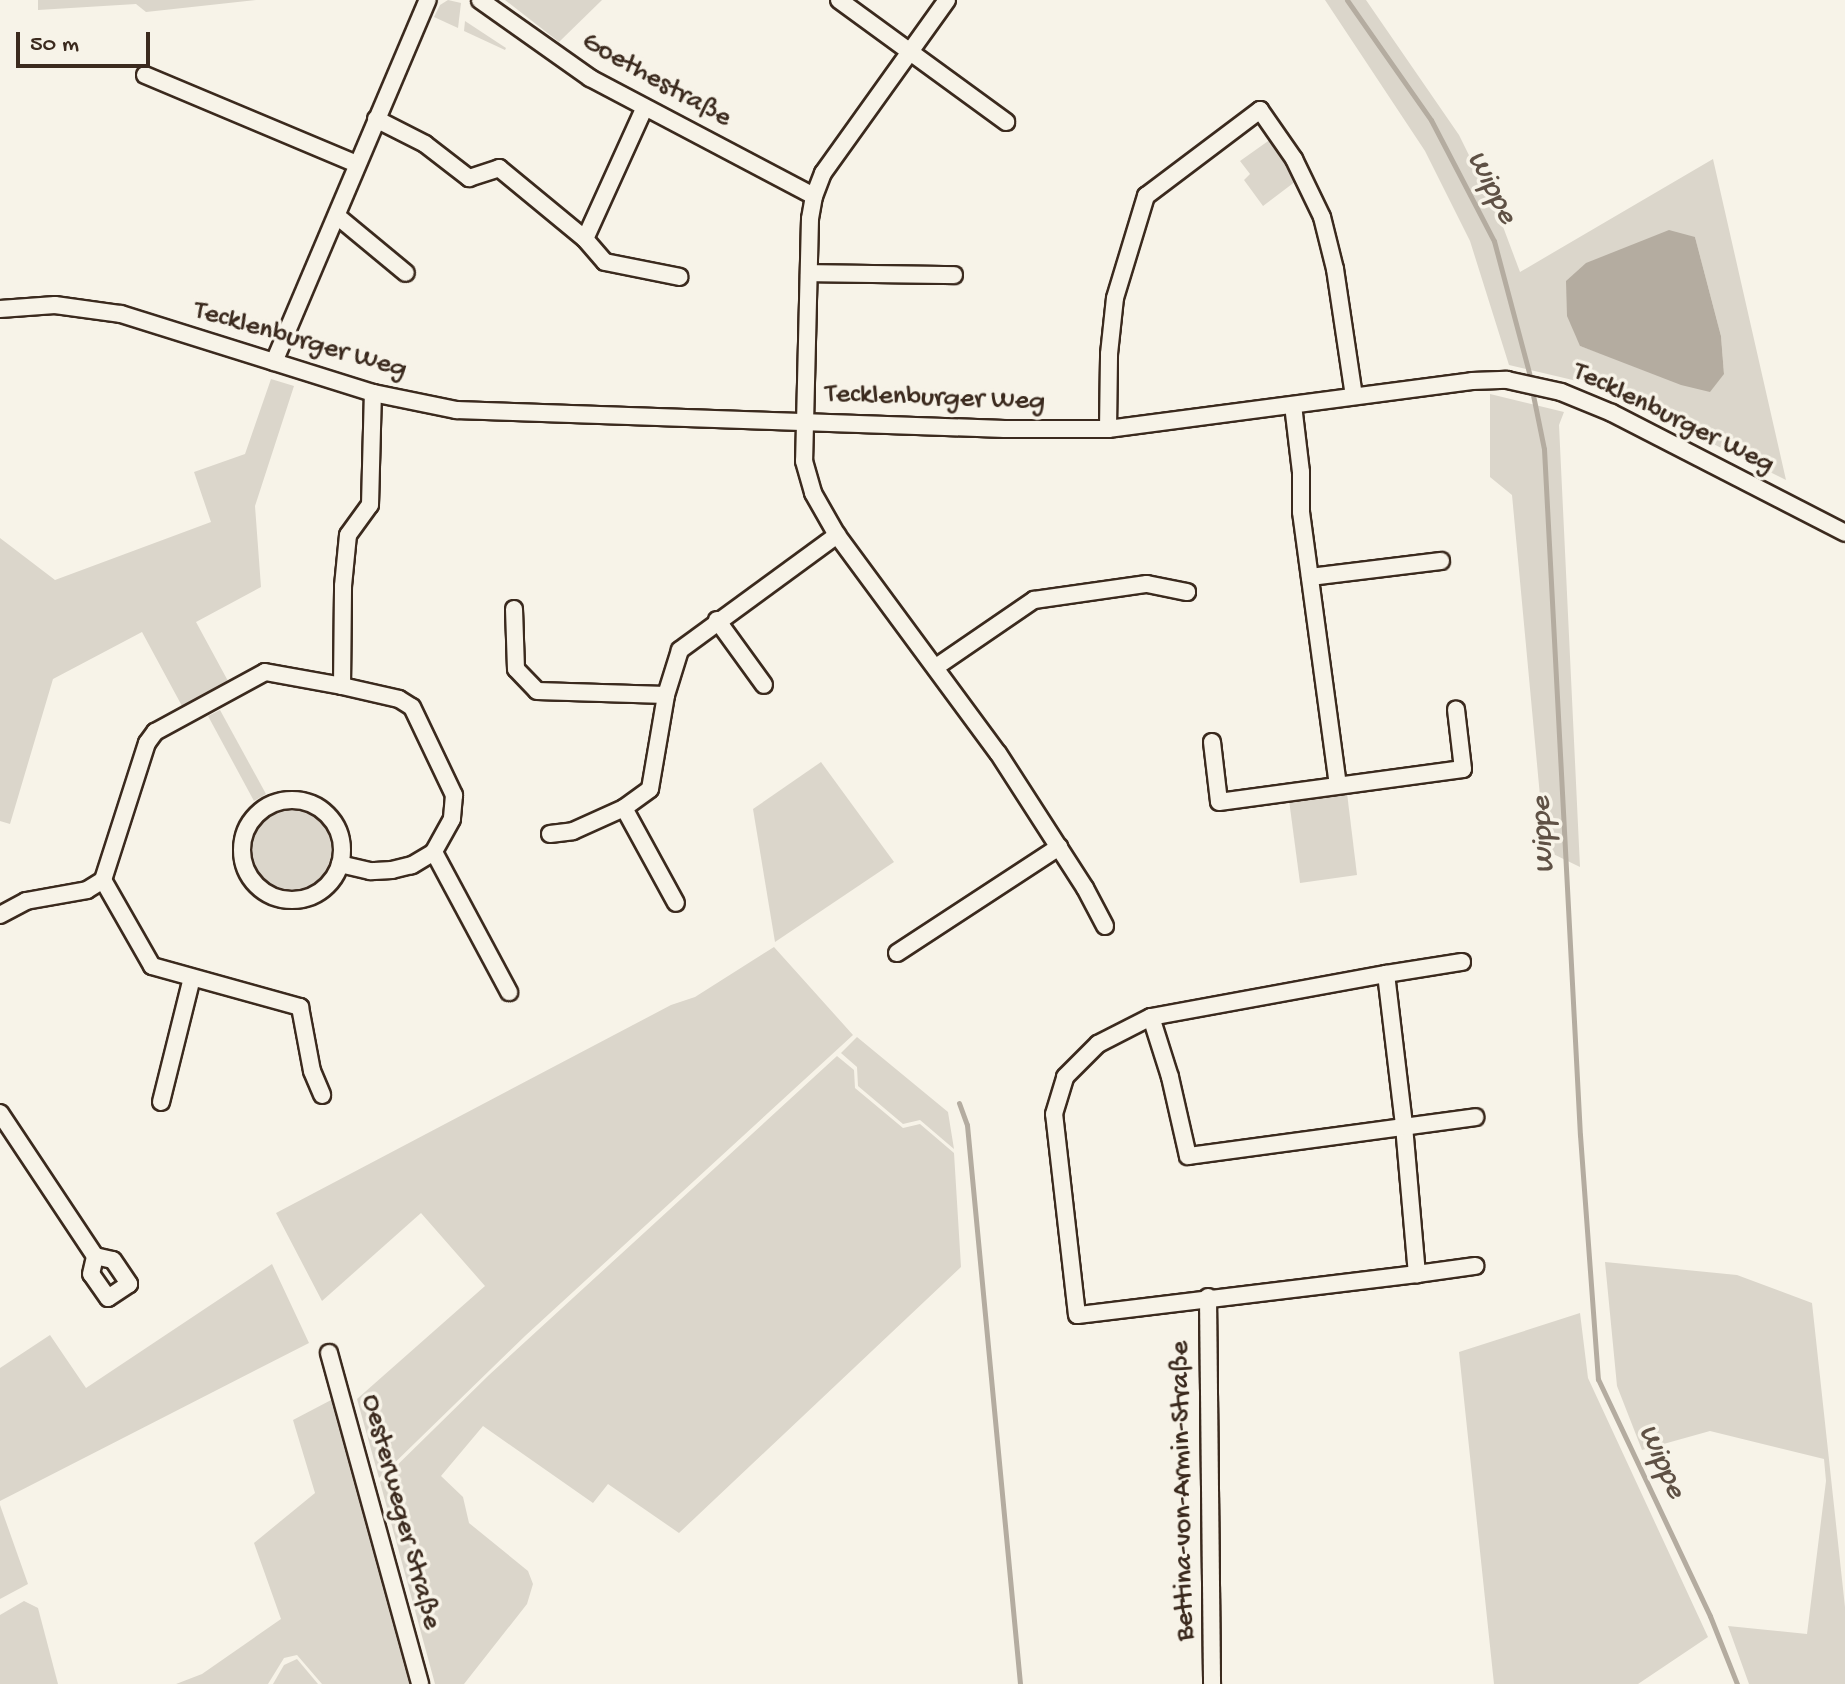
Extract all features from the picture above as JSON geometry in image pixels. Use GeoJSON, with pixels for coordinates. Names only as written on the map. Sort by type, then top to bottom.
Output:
{"type":"FeatureCollection","features":[{"type":"Feature","properties":{"kind":"street"},"geometry":{"type":"LineString","coordinates":[[274,362],[428,0]]}},
{"type":"Feature","properties":{"kind":"street","name":"Goethestraße"},"geometry":{"type":"LineString","coordinates":[[480,0],[590,78],[814,196]]}},
{"type":"Feature","properties":{"kind":"street"},"geometry":{"type":"LineString","coordinates":[[839,0],[1006,122]]}},
{"type":"Feature","properties":{"kind":"street"},"geometry":{"type":"LineString","coordinates":[[947,0],[823,173],[814,196],[803,422],[804,461],[813,493],[837,535],[936,667],[1059,847],[1105,926]]}},
{"type":"Feature","properties":{"kind":"street"},"geometry":{"type":"LineString","coordinates":[[145,75],[357,164]]}},
{"type":"Feature","properties":{"kind":"street"},"geometry":{"type":"LineString","coordinates":[[585,239],[644,109]]}},
{"type":"Feature","properties":{"kind":"street"},"geometry":{"type":"LineString","coordinates":[[1108,429],[1109,354],[1115,298],[1146,196],[1260,110],[1294,159],[1322,217],[1335,269],[1354,396]]}},
{"type":"Feature","properties":{"kind":"street"},"geometry":{"type":"LineString","coordinates":[[376,119],[425,144],[469,178],[499,168],[585,239],[605,262],[680,277]]}},
{"type":"Feature","properties":{"kind":"street"},"geometry":{"type":"LineString","coordinates":[[337,216],[406,273]]}},
{"type":"Feature","properties":{"kind":"street"},"geometry":{"type":"LineString","coordinates":[[809,273],[954,275]]}},
{"type":"Feature","properties":{"kind":"street","name":"Tecklenburger Weg"},"geometry":{"type":"LineString","coordinates":[[0,309],[55,305],[121,314],[373,393],[456,410],[1108,429],[1354,396],[1507,380],[1561,392],[1612,413],[1845,533]]}},
{"type":"Feature","properties":{"kind":"street"},"geometry":{"type":"LineString","coordinates":[[342,686],[343,586],[348,535],[370,505],[373,393]]}},
{"type":"Feature","properties":{"kind":"street"},"geometry":{"type":"LineString","coordinates":[[1293,405],[1310,577],[1338,785]]}},
{"type":"Feature","properties":{"kind":"street"},"geometry":{"type":"LineString","coordinates":[[550,834],[573,831],[624,808],[650,789],[666,695],[680,650],[837,535]]}},
{"type":"Feature","properties":{"kind":"street"},"geometry":{"type":"LineString","coordinates":[[1310,577],[1441,561]]}},
{"type":"Feature","properties":{"kind":"street"},"geometry":{"type":"LineString","coordinates":[[936,667],[1034,600],[1147,584],[1187,592]]}},
{"type":"Feature","properties":{"kind":"street"},"geometry":{"type":"LineString","coordinates":[[514,609],[516,669],[537,691],[666,695]]}},
{"type":"Feature","properties":{"kind":"street"},"geometry":{"type":"LineString","coordinates":[[717,620],[764,685]]}},
{"type":"Feature","properties":{"kind":"street"},"geometry":{"type":"LineString","coordinates":[[0,915],[26,901],[87,890],[103,880],[147,743],[155,732],[265,672],[399,699],[412,707],[422,722],[455,805],[452,819],[434,852],[412,865],[370,871],[340,864]]}},
{"type":"Feature","properties":{"kind":"street"},"geometry":{"type":"LineString","coordinates":[[1212,742],[1219,802],[1463,769],[1456,709]]}},
{"type":"Feature","properties":{"kind":"street"},"geometry":{"type":"LineString","coordinates":[[299,800],[315,805],[329,816],[339,830],[343,847],[340,864],[332,880],[318,892],[302,899],[284,899],[268,893],[255,883],[244,859],[245,834],[253,819],[266,807],[299,800]]}},
{"type":"Feature","properties":{"kind":"street"},"geometry":{"type":"LineString","coordinates":[[624,808],[676,903]]}},
{"type":"Feature","properties":{"kind":"street"},"geometry":{"type":"LineString","coordinates":[[897,953],[1059,847]]}},
{"type":"Feature","properties":{"kind":"street"},"geometry":{"type":"LineString","coordinates":[[434,852],[509,992]]}},
{"type":"Feature","properties":{"kind":"street"},"geometry":{"type":"LineString","coordinates":[[103,880],[145,960],[161,970],[300,1007],[312,1071],[322,1095]]}},
{"type":"Feature","properties":{"kind":"street"},"geometry":{"type":"LineString","coordinates":[[1462,962],[1151,1017],[1098,1044],[1065,1077],[1054,1114],[1077,1315],[1475,1266]]}},
{"type":"Feature","properties":{"kind":"street"},"geometry":{"type":"LineString","coordinates":[[1386,974],[1417,1274]]}},
{"type":"Feature","properties":{"kind":"street"},"geometry":{"type":"LineString","coordinates":[[161,1102],[192,978]]}},
{"type":"Feature","properties":{"kind":"street"},"geometry":{"type":"LineString","coordinates":[[1151,1017],[1170,1077],[1188,1156],[1475,1117]]}},
{"type":"Feature","properties":{"kind":"street"},"geometry":{"type":"LineString","coordinates":[[0,1113],[95,1256]]}},
{"type":"Feature","properties":{"kind":"street","name":"Bettina-von-Armin-Straße"},"geometry":{"type":"LineString","coordinates":[[1208,1297],[1212,1684]]}},
{"type":"Feature","properties":{"kind":"street","name":"Oesterweger Straße"},"geometry":{"type":"LineString","coordinates":[[329,1353],[420,1684]]}},
{"type":"Feature","properties":{"kind":"shaded area"},"geometry":{"type":"Polygon","coordinates":[[[38,0],[256,0],[146,12],[136,4],[38,10],[38,0]]]}},
{"type":"Feature","properties":{"kind":"shaded area"},"geometry":{"type":"Polygon","coordinates":[[[448,0],[461,3],[458,28],[434,17],[440,5],[448,0]]]}},
{"type":"Feature","properties":{"kind":"shaded area"},"geometry":{"type":"Polygon","coordinates":[[[505,0],[602,0],[559,42],[505,0]]]}},
{"type":"Feature","properties":{"kind":"shaded area"},"geometry":{"type":"Polygon","coordinates":[[[1325,0],[1366,0],[1459,135],[1499,216],[1520,272],[1713,159],[1786,480],[1594,385],[1509,365],[1470,241],[1425,151],[1325,0]],[[1695,237],[1580,346],[1631,364],[1724,374],[1721,336],[1695,237]]]}},
{"type":"Feature","properties":{"kind":"shaded area"},"geometry":{"type":"Polygon","coordinates":[[[465,21],[506,48],[505,50],[464,31],[465,21]]]}},
{"type":"Feature","properties":{"kind":"shaded area"},"geometry":{"type":"Polygon","coordinates":[[[1271,139],[1296,181],[1263,206],[1244,180],[1250,174],[1240,161],[1271,139]]]}},
{"type":"Feature","properties":{"kind":"shaded area"},"geometry":{"type":"Polygon","coordinates":[[[1669,230],[1695,237],[1721,336],[1724,374],[1710,392],[1681,385],[1580,346],[1567,316],[1566,281],[1586,263],[1669,230]]]}},
{"type":"Feature","properties":{"kind":"shaded area"},"geometry":{"type":"Polygon","coordinates":[[[271,379],[294,386],[255,506],[261,587],[196,622],[228,681],[182,706],[142,632],[53,679],[10,824],[0,821],[0,538],[55,580],[211,522],[194,472],[245,454],[271,379]]]}},
{"type":"Feature","properties":{"kind":"shaded area"},"geometry":{"type":"Polygon","coordinates":[[[1490,394],[1564,412],[1559,425],[1580,867],[1545,850],[1512,495],[1490,477],[1490,394]]]}},
{"type":"Feature","properties":{"kind":"shaded area"},"geometry":{"type":"Polygon","coordinates":[[[220,710],[266,794],[254,801],[208,716],[220,710]]]}},
{"type":"Feature","properties":{"kind":"shaded area"},"geometry":{"type":"Polygon","coordinates":[[[821,762],[894,862],[775,942],[753,809],[821,762]]]}},
{"type":"Feature","properties":{"kind":"shaded area"},"geometry":{"type":"Polygon","coordinates":[[[1347,793],[1357,875],[1300,883],[1289,800],[1347,793]]]}},
{"type":"Feature","properties":{"kind":"shaded area"},"geometry":{"type":"Polygon","coordinates":[[[292,809],[308,813],[321,821],[329,834],[333,850],[329,866],[321,879],[308,887],[292,891],[276,887],[263,879],[255,866],[251,850],[255,834],[263,821],[276,813],[292,809]]]}},
{"type":"Feature","properties":{"kind":"shaded area"},"geometry":{"type":"Polygon","coordinates":[[[774,947],[853,1035],[525,1336],[379,1478],[357,1399],[485,1286],[421,1213],[322,1301],[276,1213],[671,1005],[695,997],[774,947]]]}},
{"type":"Feature","properties":{"kind":"shaded area"},"geometry":{"type":"Polygon","coordinates":[[[857,1037],[948,1112],[954,1149],[920,1120],[903,1124],[858,1086],[857,1067],[841,1053],[857,1037]]]}},
{"type":"Feature","properties":{"kind":"shaded area"},"geometry":{"type":"Polygon","coordinates":[[[837,1056],[854,1070],[855,1088],[903,1128],[920,1124],[954,1153],[961,1267],[679,1533],[608,1484],[593,1503],[483,1426],[441,1476],[463,1497],[469,1523],[528,1571],[533,1584],[527,1604],[464,1684],[435,1684],[380,1482],[489,1375],[837,1056]]]}},
{"type":"Feature","properties":{"kind":"shaded area"},"geometry":{"type":"Polygon","coordinates":[[[1605,1262],[1737,1275],[1812,1303],[1845,1607],[1845,1684],[1749,1684],[1728,1626],[1807,1634],[1826,1481],[1824,1459],[1710,1431],[1642,1450],[1617,1386],[1605,1262]]]}},
{"type":"Feature","properties":{"kind":"shaded area"},"geometry":{"type":"Polygon","coordinates":[[[272,1264],[309,1343],[0,1501],[0,1368],[50,1335],[86,1388],[272,1264]]]}},
{"type":"Feature","properties":{"kind":"shaded area"},"geometry":{"type":"Polygon","coordinates":[[[1580,1313],[1588,1378],[1708,1637],[1638,1684],[1494,1684],[1459,1352],[1580,1313]]]}},
{"type":"Feature","properties":{"kind":"shaded area"},"geometry":{"type":"Polygon","coordinates":[[[333,1399],[412,1684],[322,1684],[297,1655],[284,1658],[268,1684],[176,1684],[202,1674],[281,1619],[254,1543],[315,1493],[293,1420],[333,1399]]]}},
{"type":"Feature","properties":{"kind":"shaded area"},"geometry":{"type":"Polygon","coordinates":[[[0,1505],[28,1584],[0,1599],[0,1505]]]}},
{"type":"Feature","properties":{"kind":"shaded area"},"geometry":{"type":"Polygon","coordinates":[[[24,1601],[38,1608],[58,1684],[0,1684],[0,1615],[24,1601]]]}},
{"type":"Feature","properties":{"kind":"shaded area"},"geometry":{"type":"Polygon","coordinates":[[[297,1659],[318,1684],[273,1684],[284,1665],[297,1659]]]}},
{"type":"Feature","properties":{"kind":"waterway","name":"Wippe"},"geometry":{"type":"LineString","coordinates":[[1347,0],[1431,120],[1494,241],[1531,380]]}},
{"type":"Feature","properties":{"kind":"waterway","name":"Wippe"},"geometry":{"type":"LineString","coordinates":[[1532,390],[1544,449],[1580,1135],[1598,1379],[1710,1616],[1737,1684]]}},
{"type":"Feature","properties":{"kind":"waterway"},"geometry":{"type":"LineString","coordinates":[[959,1103],[967,1125],[1020,1684]]}}]}
